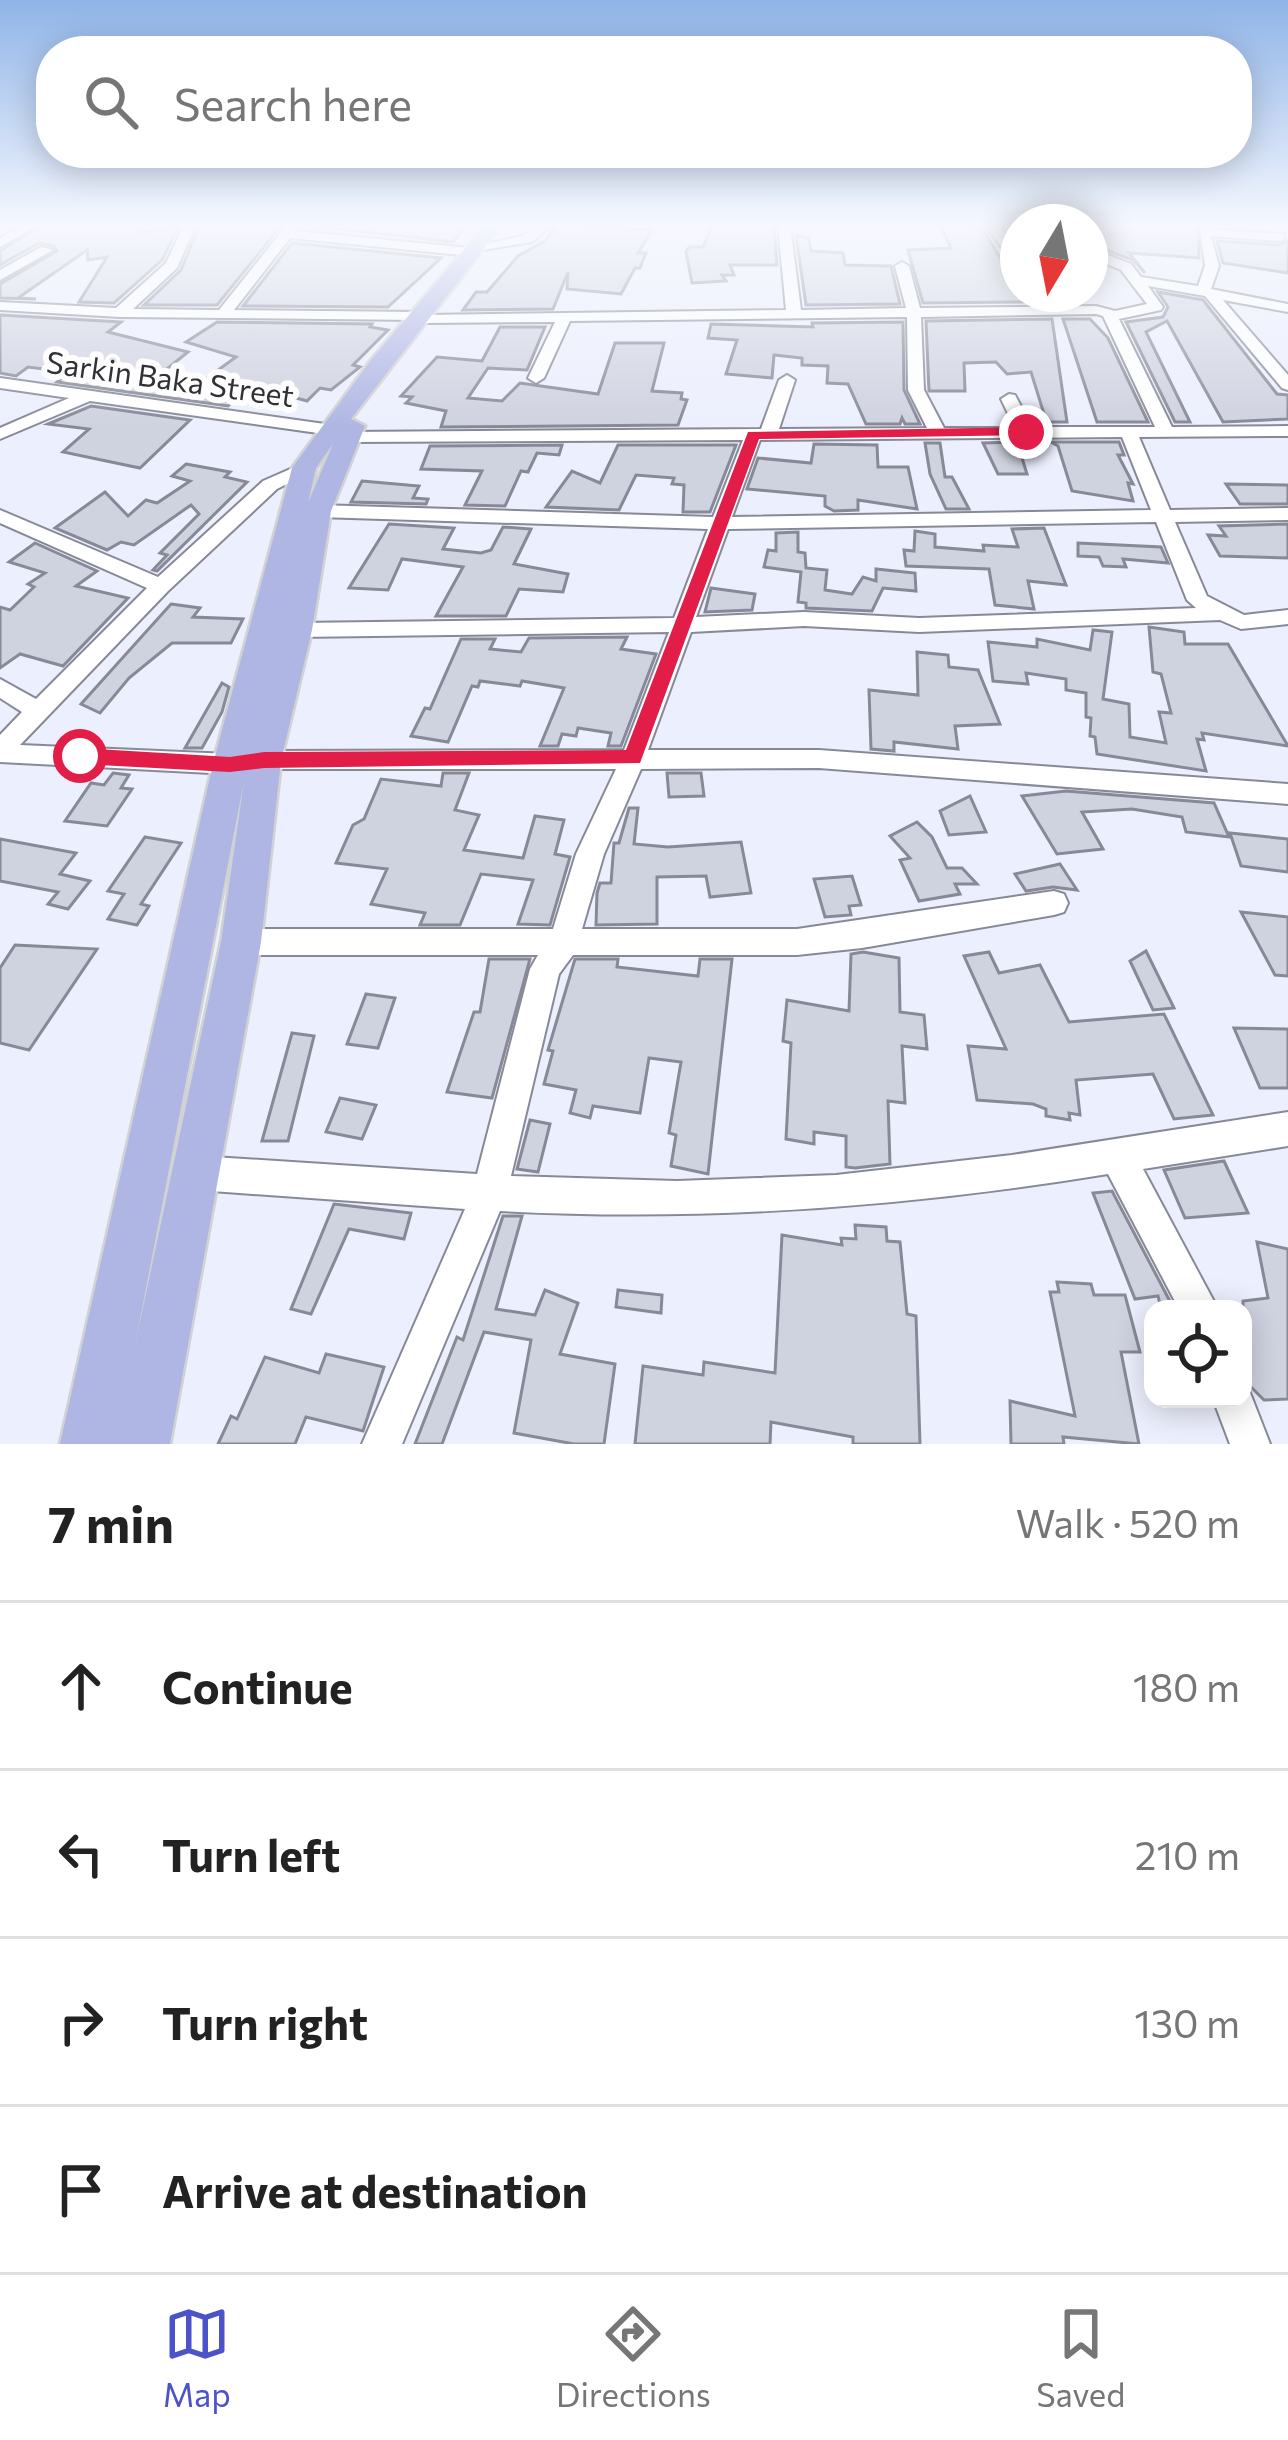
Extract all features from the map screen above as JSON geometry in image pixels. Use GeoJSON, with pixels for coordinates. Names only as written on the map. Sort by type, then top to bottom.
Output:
{"type":"FeatureCollection","features":[{"type":"Feature","properties":{"kind":"main road"},"geometry":{"type":"LineString","coordinates":[[88,1444],[247,762],[304,468],[340,434],[443,292]]}},
{"type":"Feature","properties":{"kind":"main road"},"geometry":{"type":"LineString","coordinates":[[142,1444],[242,943],[247,762],[297,630],[318,511],[340,434]]}},
{"type":"Feature","properties":{"kind":"street"},"geometry":{"type":"LineString","coordinates":[[120,313],[143,292]]}},
{"type":"Feature","properties":{"kind":"street"},"geometry":{"type":"LineString","coordinates":[[222,315],[240,292]]}},
{"type":"Feature","properties":{"kind":"street"},"geometry":{"type":"LineString","coordinates":[[792,292],[794,314]]}},
{"type":"Feature","properties":{"kind":"street"},"geometry":{"type":"LineString","coordinates":[[909,292],[914,313],[916,391],[938,433]]}},
{"type":"Feature","properties":{"kind":"street"},"geometry":{"type":"LineString","coordinates":[[1058,312],[1111,314],[1156,308],[1144,292]]}},
{"type":"Feature","properties":{"kind":"street"},"geometry":{"type":"LineString","coordinates":[[1204,292],[1288,308]]}},
{"type":"Feature","properties":{"kind":"street"},"geometry":{"type":"LineString","coordinates":[[1208,293],[1288,385]]}},
{"type":"Feature","properties":{"kind":"street"},"geometry":{"type":"LineString","coordinates":[[0,307],[422,318],[1000,312]]}},
{"type":"Feature","properties":{"kind":"street"},"geometry":{"type":"LineString","coordinates":[[1111,314],[1139,362],[1140,380],[1166,431]]}},
{"type":"Feature","properties":{"kind":"street"},"geometry":{"type":"LineString","coordinates":[[536,378],[565,317]]}},
{"type":"Feature","properties":{"kind":"street"},"geometry":{"type":"LineString","coordinates":[[382,1444],[490,1193],[545,969],[563,944],[590,854],[633,758],[723,519],[787,380]]}},
{"type":"Feature","properties":{"kind":"street","name":"Sarkin Baka Street"},"geometry":{"type":"LineString","coordinates":[[0,382],[340,434],[1288,431]]}},
{"type":"Feature","properties":{"kind":"street"},"geometry":{"type":"LineString","coordinates":[[0,434],[84,397]]}},
{"type":"Feature","properties":{"kind":"street"},"geometry":{"type":"LineString","coordinates":[[1010,398],[1026,432]]}},
{"type":"Feature","properties":{"kind":"street"},"geometry":{"type":"LineString","coordinates":[[1128,431],[1198,600],[1216,614],[1240,622],[1288,617]]}},
{"type":"Feature","properties":{"kind":"street"},"geometry":{"type":"LineString","coordinates":[[0,752],[160,586],[271,484],[304,468]]}},
{"type":"Feature","properties":{"kind":"street"},"geometry":{"type":"LineString","coordinates":[[318,511],[649,524],[723,519],[1288,514]]}},
{"type":"Feature","properties":{"kind":"street"},"geometry":{"type":"LineString","coordinates":[[0,516],[160,586]]}},
{"type":"Feature","properties":{"kind":"street"},"geometry":{"type":"LineString","coordinates":[[297,630],[681,626],[804,619],[919,625],[1216,614]]}},
{"type":"Feature","properties":{"kind":"street"},"geometry":{"type":"LineString","coordinates":[[0,687],[38,711]]}},
{"type":"Feature","properties":{"kind":"street"},"geometry":{"type":"LineString","coordinates":[[0,752],[247,762],[819,759],[1288,794]]}},
{"type":"Feature","properties":{"kind":"street"},"geometry":{"type":"LineString","coordinates":[[242,943],[854,939],[983,911],[1054,904]]}},
{"type":"Feature","properties":{"kind":"street"},"geometry":{"type":"LineString","coordinates":[[198,1173],[490,1193],[830,1192],[1117,1156],[1252,1130],[1288,1129]]}},
{"type":"Feature","properties":{"kind":"street"},"geometry":{"type":"LineString","coordinates":[[1117,1156],[1194,1300]]}},
{"type":"Feature","properties":{"kind":"street"},"geometry":{"type":"LineString","coordinates":[[1237,1408],[1250,1444]]}},
{"type":"Feature","properties":{"kind":"building"},"geometry":{"type":"Polygon","coordinates":[[[0,292],[26,292],[18,298],[36,299],[0,298],[0,292]]]}},
{"type":"Feature","properties":{"kind":"building"},"geometry":{"type":"Polygon","coordinates":[[[85,292],[126,292],[114,303],[79,302],[85,292]]]}},
{"type":"Feature","properties":{"kind":"building"},"geometry":{"type":"Polygon","coordinates":[[[157,292],[227,292],[217,305],[144,305],[157,292]]]}},
{"type":"Feature","properties":{"kind":"building"},"geometry":{"type":"Polygon","coordinates":[[[254,292],[404,292],[388,307],[243,306],[254,292]]]}},
{"type":"Feature","properties":{"kind":"building"},"geometry":{"type":"Polygon","coordinates":[[[476,292],[560,292],[553,309],[463,310],[476,292]]]}},
{"type":"Feature","properties":{"kind":"building"},"geometry":{"type":"Polygon","coordinates":[[[804,292],[897,292],[900,304],[806,305],[804,292]]]}},
{"type":"Feature","properties":{"kind":"building"},"geometry":{"type":"Polygon","coordinates":[[[920,292],[1000,292],[1000,302],[923,303],[920,292]]]}},
{"type":"Feature","properties":{"kind":"building"},"geometry":{"type":"Polygon","coordinates":[[[1158,292],[1203,300],[1277,394],[1288,395],[1288,419],[1223,422],[1167,321],[1146,332],[1190,422],[1175,422],[1126,322],[1163,317],[1168,307],[1158,292]]]}},
{"type":"Feature","properties":{"kind":"building"},"geometry":{"type":"Polygon","coordinates":[[[0,315],[121,322],[108,332],[188,352],[152,381],[192,389],[236,357],[186,342],[217,322],[372,324],[370,327],[388,330],[353,365],[360,367],[331,390],[320,388],[307,401],[251,385],[228,406],[57,382],[69,372],[28,367],[16,376],[0,373],[0,315]]]}},
{"type":"Feature","properties":{"kind":"building"},"geometry":{"type":"Polygon","coordinates":[[[1052,319],[1067,422],[1037,422],[1031,415],[1044,414],[1031,372],[1007,374],[996,362],[964,363],[965,391],[929,391],[926,321],[1052,319]]]}},
{"type":"Feature","properties":{"kind":"building"},"geometry":{"type":"Polygon","coordinates":[[[1063,319],[1090,319],[1108,338],[1148,422],[1097,422],[1063,319]]]}},
{"type":"Feature","properties":{"kind":"building"},"geometry":{"type":"Polygon","coordinates":[[[903,322],[904,390],[920,424],[905,424],[902,418],[900,424],[866,424],[848,384],[827,383],[828,366],[802,365],[802,358],[774,355],[772,378],[726,374],[737,340],[708,338],[711,324],[813,327],[812,323],[903,322]]]}},
{"type":"Feature","properties":{"kind":"building"},"geometry":{"type":"Polygon","coordinates":[[[500,327],[545,327],[527,370],[488,368],[468,398],[502,401],[520,383],[598,394],[615,343],[664,343],[652,391],[682,393],[681,399],[687,400],[678,425],[441,427],[446,411],[406,403],[412,397],[401,396],[437,357],[482,361],[500,327]]]}},
{"type":"Feature","properties":{"kind":"building"},"geometry":{"type":"Polygon","coordinates":[[[91,406],[190,420],[140,468],[63,452],[89,429],[48,424],[91,406]]]}},
{"type":"Feature","properties":{"kind":"building"},"geometry":{"type":"Polygon","coordinates":[[[1017,442],[1027,474],[998,474],[983,443],[1017,442]]]}},
{"type":"Feature","properties":{"kind":"building"},"geometry":{"type":"Polygon","coordinates":[[[1051,442],[1119,442],[1124,455],[1118,455],[1133,484],[1128,483],[1133,501],[1072,491],[1058,446],[1051,442]]]}},
{"type":"Feature","properties":{"kind":"building"},"geometry":{"type":"Polygon","coordinates":[[[925,443],[940,443],[945,477],[952,477],[969,509],[946,509],[930,474],[925,443]]]}},
{"type":"Feature","properties":{"kind":"building"},"geometry":{"type":"Polygon","coordinates":[[[814,444],[877,445],[878,467],[908,467],[917,509],[858,500],[858,510],[834,511],[825,506],[825,496],[747,489],[758,458],[811,463],[814,444]]]}},
{"type":"Feature","properties":{"kind":"building"},"geometry":{"type":"Polygon","coordinates":[[[562,445],[559,455],[537,453],[528,472],[521,471],[505,506],[465,505],[482,471],[421,469],[430,446],[562,445]]]}},
{"type":"Feature","properties":{"kind":"building"},"geometry":{"type":"Polygon","coordinates":[[[618,445],[736,445],[710,512],[683,512],[684,485],[672,484],[674,478],[636,475],[619,510],[546,507],[572,471],[600,483],[618,445]]]}},
{"type":"Feature","properties":{"kind":"building"},"geometry":{"type":"Polygon","coordinates":[[[186,464],[230,472],[225,477],[247,482],[157,571],[153,570],[167,555],[160,553],[199,514],[191,505],[134,545],[121,542],[107,550],[55,528],[105,492],[128,516],[146,500],[157,503],[190,481],[172,476],[186,464]]]}},
{"type":"Feature","properties":{"kind":"building"},"geometry":{"type":"Polygon","coordinates":[[[362,481],[419,486],[413,498],[428,499],[426,504],[351,502],[362,481]]]}},
{"type":"Feature","properties":{"kind":"building"},"geometry":{"type":"Polygon","coordinates":[[[1226,484],[1288,485],[1288,504],[1240,504],[1226,484]]]}},
{"type":"Feature","properties":{"kind":"building"},"geometry":{"type":"Polygon","coordinates":[[[389,524],[454,528],[443,549],[481,553],[491,550],[503,527],[531,529],[514,564],[568,574],[563,592],[519,589],[506,616],[436,616],[463,567],[402,559],[388,590],[349,588],[389,524]]]}},
{"type":"Feature","properties":{"kind":"building"},"geometry":{"type":"Polygon","coordinates":[[[1288,524],[1288,558],[1220,556],[1208,535],[1226,536],[1219,526],[1288,524]]]}},
{"type":"Feature","properties":{"kind":"building"},"geometry":{"type":"Polygon","coordinates":[[[1044,528],[1066,585],[1028,581],[1034,609],[995,605],[989,569],[906,566],[904,550],[914,551],[915,531],[935,534],[935,547],[984,551],[983,545],[1018,547],[1012,529],[1044,528]]]}},
{"type":"Feature","properties":{"kind":"building"},"geometry":{"type":"Polygon","coordinates":[[[798,532],[798,552],[805,553],[806,568],[827,570],[825,590],[852,594],[863,577],[876,581],[876,569],[915,573],[916,591],[883,588],[872,611],[806,608],[806,603],[798,602],[801,572],[764,567],[768,550],[776,551],[776,533],[798,532]]]}},
{"type":"Feature","properties":{"kind":"building"},"geometry":{"type":"Polygon","coordinates":[[[35,543],[97,571],[76,586],[128,598],[63,666],[20,654],[0,668],[0,607],[10,610],[34,587],[28,584],[45,573],[9,562],[35,543]]]}},
{"type":"Feature","properties":{"kind":"building"},"geometry":{"type":"Polygon","coordinates":[[[1078,543],[1161,547],[1168,563],[1123,559],[1126,567],[1103,566],[1099,557],[1078,556],[1078,543]]]}},
{"type":"Feature","properties":{"kind":"building"},"geometry":{"type":"Polygon","coordinates":[[[711,588],[755,594],[752,610],[705,612],[711,588]]]}},
{"type":"Feature","properties":{"kind":"building"},"geometry":{"type":"Polygon","coordinates":[[[171,604],[200,608],[193,617],[243,619],[231,643],[172,643],[129,678],[100,713],[81,704],[171,604]]]}},
{"type":"Feature","properties":{"kind":"building"},"geometry":{"type":"Polygon","coordinates":[[[1149,627],[1184,632],[1185,644],[1228,644],[1288,746],[1202,733],[1204,740],[1197,739],[1206,771],[1097,754],[1095,737],[1090,736],[1091,718],[1086,717],[1086,693],[1066,690],[1066,679],[1026,673],[1028,684],[993,681],[988,642],[1037,647],[1037,639],[1090,650],[1093,630],[1112,632],[1103,699],[1129,704],[1130,737],[1166,743],[1159,712],[1171,713],[1161,674],[1153,672],[1149,627]]]}},
{"type":"Feature","properties":{"kind":"building"},"geometry":{"type":"Polygon","coordinates":[[[627,637],[621,649],[656,654],[621,746],[608,746],[611,733],[578,728],[576,736],[562,734],[558,746],[540,746],[564,688],[522,681],[520,686],[480,681],[478,687],[472,686],[448,742],[411,736],[425,708],[430,709],[461,639],[495,639],[490,649],[521,652],[529,638],[627,637]]]}},
{"type":"Feature","properties":{"kind":"building"},"geometry":{"type":"Polygon","coordinates":[[[917,652],[948,655],[949,667],[978,670],[1000,724],[955,726],[958,749],[894,742],[894,751],[871,749],[869,690],[918,695],[917,652]]]}},
{"type":"Feature","properties":{"kind":"building"},"geometry":{"type":"Polygon","coordinates":[[[222,683],[229,687],[222,712],[202,748],[185,748],[222,683]]]}},
{"type":"Feature","properties":{"kind":"building"},"geometry":{"type":"Polygon","coordinates":[[[113,773],[129,775],[121,788],[132,789],[107,826],[65,821],[91,783],[104,785],[113,773]]]}},
{"type":"Feature","properties":{"kind":"building"},"geometry":{"type":"Polygon","coordinates":[[[443,773],[469,773],[455,810],[479,815],[464,850],[523,858],[535,816],[564,820],[555,854],[570,857],[550,925],[518,924],[533,880],[481,874],[460,925],[420,925],[425,913],[371,904],[387,869],[336,863],[353,825],[364,819],[381,779],[441,786],[443,773]]]}},
{"type":"Feature","properties":{"kind":"building"},"geometry":{"type":"Polygon","coordinates":[[[667,773],[701,773],[704,796],[669,797],[667,773]]]}},
{"type":"Feature","properties":{"kind":"building"},"geometry":{"type":"Polygon","coordinates":[[[1066,791],[1214,803],[1229,837],[1186,832],[1182,817],[1132,809],[1082,812],[1103,849],[1057,854],[1022,796],[1066,791]]]}},
{"type":"Feature","properties":{"kind":"building"},"geometry":{"type":"Polygon","coordinates":[[[970,796],[986,832],[949,835],[940,811],[970,796]]]}},
{"type":"Feature","properties":{"kind":"building"},"geometry":{"type":"Polygon","coordinates":[[[629,808],[638,808],[634,844],[668,847],[741,842],[751,893],[710,897],[706,876],[657,877],[657,924],[596,925],[597,893],[600,883],[611,883],[614,843],[619,843],[629,808]]]}},
{"type":"Feature","properties":{"kind":"building"},"geometry":{"type":"Polygon","coordinates":[[[917,822],[932,837],[947,868],[962,868],[977,884],[955,884],[960,894],[919,901],[900,860],[910,858],[890,836],[917,822]]]}},
{"type":"Feature","properties":{"kind":"building"},"geometry":{"type":"Polygon","coordinates":[[[1230,833],[1288,839],[1288,872],[1241,866],[1230,833]]]}},
{"type":"Feature","properties":{"kind":"building"},"geometry":{"type":"Polygon","coordinates":[[[145,837],[181,843],[141,904],[149,906],[137,925],[108,919],[124,894],[108,891],[145,837]]]}},
{"type":"Feature","properties":{"kind":"building"},"geometry":{"type":"Polygon","coordinates":[[[0,839],[76,853],[60,874],[90,881],[68,909],[48,904],[58,892],[0,881],[0,839]]]}},
{"type":"Feature","properties":{"kind":"building"},"geometry":{"type":"Polygon","coordinates":[[[1060,864],[1077,890],[1026,891],[1015,874],[1060,864]]]}},
{"type":"Feature","properties":{"kind":"building"},"geometry":{"type":"Polygon","coordinates":[[[852,876],[861,905],[849,906],[851,915],[825,917],[814,879],[852,876]]]}},
{"type":"Feature","properties":{"kind":"building"},"geometry":{"type":"Polygon","coordinates":[[[1241,912],[1288,917],[1288,976],[1275,975],[1241,912]]]}},
{"type":"Feature","properties":{"kind":"building"},"geometry":{"type":"Polygon","coordinates":[[[15,945],[97,949],[29,1050],[0,1043],[0,968],[15,945]]]}},
{"type":"Feature","properties":{"kind":"building"},"geometry":{"type":"Polygon","coordinates":[[[1146,951],[1174,1008],[1153,1010],[1130,961],[1146,951]]]}},
{"type":"Feature","properties":{"kind":"building"},"geometry":{"type":"Polygon","coordinates":[[[989,952],[999,973],[1040,965],[1069,1022],[1164,1014],[1213,1115],[1174,1119],[1153,1074],[1076,1080],[1080,1115],[1069,1113],[1070,1120],[1046,1116],[1046,1109],[1033,1104],[977,1100],[968,1046],[1006,1049],[964,956],[989,952]]]}},
{"type":"Feature","properties":{"kind":"building"},"geometry":{"type":"Polygon","coordinates":[[[851,954],[899,958],[900,1012],[924,1015],[927,1049],[902,1046],[905,1103],[888,1101],[890,1164],[855,1168],[846,1167],[846,1136],[814,1132],[814,1144],[786,1139],[791,1043],[783,1041],[787,1000],[849,1011],[851,954]]]}},
{"type":"Feature","properties":{"kind":"building"},"geometry":{"type":"Polygon","coordinates":[[[489,959],[530,959],[492,1098],[447,1092],[474,1012],[480,1012],[489,959]]]}},
{"type":"Feature","properties":{"kind":"building"},"geometry":{"type":"Polygon","coordinates":[[[575,959],[618,959],[617,967],[698,976],[700,959],[732,959],[708,1174],[671,1166],[676,1135],[669,1133],[681,1062],[649,1058],[640,1113],[593,1106],[590,1118],[570,1113],[576,1090],[544,1084],[553,1051],[548,1050],[575,959]]]}},
{"type":"Feature","properties":{"kind":"building"},"geometry":{"type":"Polygon","coordinates":[[[366,994],[395,998],[378,1048],[347,1044],[366,994]]]}},
{"type":"Feature","properties":{"kind":"building"},"geometry":{"type":"Polygon","coordinates":[[[1234,1028],[1288,1029],[1288,1088],[1260,1088],[1234,1028]]]}},
{"type":"Feature","properties":{"kind":"building"},"geometry":{"type":"Polygon","coordinates":[[[292,1033],[314,1036],[288,1141],[262,1141],[292,1033]]]}},
{"type":"Feature","properties":{"kind":"building"},"geometry":{"type":"Polygon","coordinates":[[[340,1098],[376,1105],[362,1139],[326,1132],[340,1098]]]}},
{"type":"Feature","properties":{"kind":"building"},"geometry":{"type":"Polygon","coordinates":[[[530,1120],[550,1124],[538,1172],[517,1169],[530,1120]]]}},
{"type":"Feature","properties":{"kind":"building"},"geometry":{"type":"Polygon","coordinates":[[[1224,1161],[1248,1213],[1185,1218],[1164,1170],[1224,1161]]]}},
{"type":"Feature","properties":{"kind":"building"},"geometry":{"type":"Polygon","coordinates":[[[1112,1191],[1169,1300],[1158,1296],[1135,1299],[1093,1193],[1112,1191]]]}},
{"type":"Feature","properties":{"kind":"building"},"geometry":{"type":"Polygon","coordinates":[[[334,1204],[411,1213],[404,1239],[349,1229],[311,1314],[291,1309],[334,1204]]]}},
{"type":"Feature","properties":{"kind":"building"},"geometry":{"type":"Polygon","coordinates":[[[503,1216],[522,1216],[496,1309],[535,1315],[545,1290],[578,1303],[560,1354],[615,1364],[604,1444],[574,1444],[514,1433],[531,1340],[484,1332],[442,1444],[415,1444],[457,1337],[463,1340],[503,1216]]]}},
{"type":"Feature","properties":{"kind":"building"},"geometry":{"type":"Polygon","coordinates":[[[855,1225],[886,1227],[887,1241],[900,1242],[907,1314],[916,1316],[920,1444],[853,1444],[853,1437],[771,1422],[770,1444],[635,1444],[643,1366],[703,1375],[704,1362],[775,1373],[782,1235],[842,1245],[841,1238],[856,1239],[855,1225]]]}},
{"type":"Feature","properties":{"kind":"building"},"geometry":{"type":"Polygon","coordinates":[[[1257,1242],[1288,1249],[1288,1399],[1264,1400],[1252,1388],[1251,1300],[1268,1298],[1257,1242]]]}},
{"type":"Feature","properties":{"kind":"building"},"geometry":{"type":"Polygon","coordinates":[[[1057,1282],[1091,1284],[1094,1295],[1125,1295],[1140,1352],[1121,1352],[1139,1444],[1063,1437],[1064,1444],[1011,1444],[1010,1401],[1075,1416],[1050,1292],[1059,1292],[1057,1282]]]}},
{"type":"Feature","properties":{"kind":"building"},"geometry":{"type":"Polygon","coordinates":[[[618,1290],[662,1295],[661,1313],[616,1307],[618,1290]]]}},
{"type":"Feature","properties":{"kind":"building"},"geometry":{"type":"Polygon","coordinates":[[[326,1354],[384,1367],[363,1431],[306,1417],[295,1444],[218,1444],[231,1416],[237,1419],[265,1357],[319,1373],[326,1354]]]}},
{"type":"Feature","properties":{"kind":"route"},"geometry":{"type":"LineString","coordinates":[[80,756],[230,764],[633,758],[753,435],[1026,432]]}}]}
